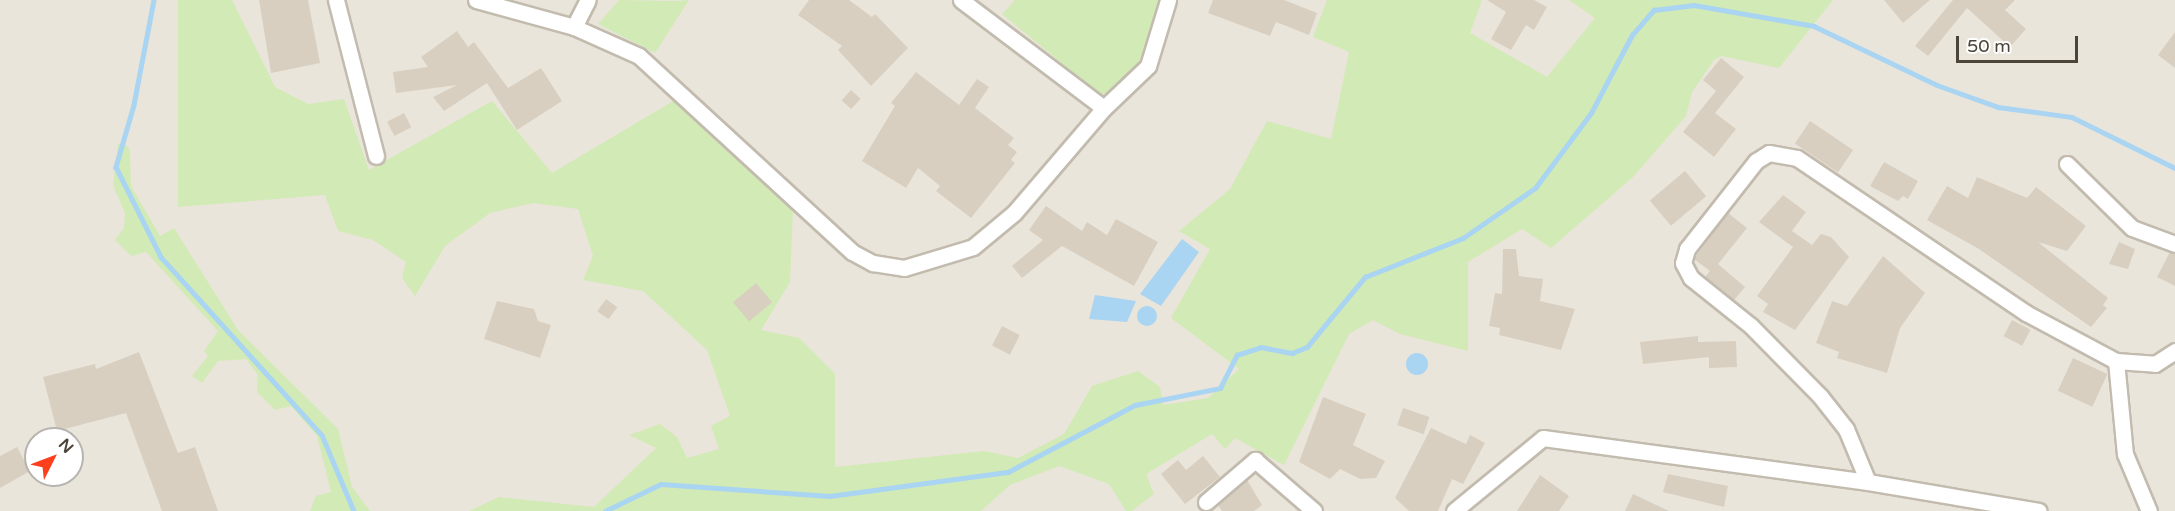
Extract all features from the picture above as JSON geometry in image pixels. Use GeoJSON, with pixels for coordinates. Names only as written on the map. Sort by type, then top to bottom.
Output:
{"type":"FeatureCollection","features":[{"type":"Feature","properties":{"kind":"street"},"geometry":{"type":"LineString","coordinates":[[336,0],[376,156]]}},
{"type":"Feature","properties":{"kind":"street"},"geometry":{"type":"LineString","coordinates":[[476,0],[574,27],[653,65],[852,252],[873,263],[904,268],[973,247],[992,232],[1104,108],[1148,66],[1168,0]]}},
{"type":"Feature","properties":{"kind":"street"},"geometry":{"type":"LineString","coordinates":[[574,27],[588,0]]}},
{"type":"Feature","properties":{"kind":"street"},"geometry":{"type":"LineString","coordinates":[[961,0],[1104,108]]}},
{"type":"Feature","properties":{"kind":"street"},"geometry":{"type":"LineString","coordinates":[[1868,482],[1846,429],[1820,396],[1751,326],[1691,278],[1683,264],[1687,249],[1756,161],[1769,153],[1797,158],[2007,301],[2116,361],[2155,364],[2175,351]]}},
{"type":"Feature","properties":{"kind":"street"},"geometry":{"type":"LineString","coordinates":[[2067,164],[2132,228],[2175,244]]}},
{"type":"Feature","properties":{"kind":"street"},"geometry":{"type":"LineString","coordinates":[[2116,361],[2125,454],[2149,511]]}},
{"type":"Feature","properties":{"kind":"street"},"geometry":{"type":"LineString","coordinates":[[1454,511],[1543,438],[1868,482],[2039,511]]}},
{"type":"Feature","properties":{"kind":"street"},"geometry":{"type":"LineString","coordinates":[[1206,502],[1255,460],[1314,511]]}},
{"type":"Feature","properties":{"kind":"shaded area"},"geometry":{"type":"Polygon","coordinates":[[[0,0],[2175,0],[2175,511],[0,511],[0,0]]]}},
{"type":"Feature","properties":{"kind":"green space"},"geometry":{"type":"Polygon","coordinates":[[[178,0],[232,0],[275,87],[308,104],[344,99],[369,170],[492,101],[552,173],[675,100],[793,211],[790,282],[761,330],[799,338],[835,374],[835,467],[984,451],[1018,458],[1064,434],[1092,386],[1138,371],[1160,387],[1163,405],[1208,398],[1239,369],[1171,318],[1210,249],[1179,231],[1230,189],[1267,121],[1331,139],[1349,52],[1313,37],[1327,0],[1482,0],[1470,33],[1547,77],[1595,18],[1569,0],[1833,0],[1779,68],[1721,56],[1714,60],[1692,92],[1686,116],[1633,177],[1551,248],[1522,229],[1468,262],[1468,351],[1400,334],[1373,320],[1349,334],[1284,465],[1235,438],[1225,449],[1212,434],[1146,474],[1154,494],[1132,511],[1126,511],[1109,484],[1059,466],[1010,485],[981,511],[469,511],[499,497],[594,507],[656,448],[629,435],[660,424],[677,437],[687,458],[719,449],[711,426],[730,416],[707,350],[643,291],[583,280],[593,256],[578,209],[533,203],[490,213],[445,246],[415,296],[402,278],[406,262],[373,240],[338,231],[325,195],[178,207],[178,0]]]}},
{"type":"Feature","properties":{"kind":"green space"},"geometry":{"type":"Polygon","coordinates":[[[619,0],[689,0],[655,53],[598,24],[619,0]]]}},
{"type":"Feature","properties":{"kind":"green space"},"geometry":{"type":"Polygon","coordinates":[[[1015,0],[1158,0],[1147,46],[1132,75],[1111,94],[1099,94],[1002,14],[1015,0]]]}},
{"type":"Feature","properties":{"kind":"green space"},"geometry":{"type":"Polygon","coordinates":[[[118,144],[125,144],[130,150],[131,186],[160,236],[174,228],[238,330],[338,429],[352,487],[370,511],[310,511],[316,496],[331,492],[317,436],[291,406],[275,410],[257,392],[258,375],[246,359],[218,361],[202,383],[192,376],[208,356],[204,351],[218,331],[146,252],[131,256],[115,240],[124,228],[125,213],[113,185],[118,144]]]}},
{"type":"Feature","properties":{"kind":"water"},"geometry":{"type":"Polygon","coordinates":[[[1182,239],[1199,252],[1161,306],[1140,294],[1182,239]]]}},
{"type":"Feature","properties":{"kind":"water"},"geometry":{"type":"Polygon","coordinates":[[[1095,295],[1136,301],[1127,322],[1089,319],[1095,295]]]}},
{"type":"Feature","properties":{"kind":"water"},"geometry":{"type":"Polygon","coordinates":[[[1147,306],[1154,309],[1157,316],[1154,323],[1147,326],[1140,323],[1137,316],[1140,309],[1147,306]]]}},
{"type":"Feature","properties":{"kind":"water"},"geometry":{"type":"Polygon","coordinates":[[[1417,353],[1427,360],[1428,364],[1421,374],[1417,375],[1407,368],[1406,364],[1413,354],[1417,353]]]}},
{"type":"Feature","properties":{"kind":"building"},"geometry":{"type":"Polygon","coordinates":[[[259,0],[308,0],[320,63],[271,73],[259,0]]]}},
{"type":"Feature","properties":{"kind":"building"},"geometry":{"type":"Polygon","coordinates":[[[809,0],[849,0],[872,17],[875,14],[908,48],[871,86],[838,50],[842,46],[798,15],[809,0]]]}},
{"type":"Feature","properties":{"kind":"building"},"geometry":{"type":"Polygon","coordinates":[[[1213,0],[1284,0],[1317,13],[1309,35],[1276,22],[1270,36],[1208,13],[1213,0]]]}},
{"type":"Feature","properties":{"kind":"building"},"geometry":{"type":"Polygon","coordinates":[[[1487,0],[1534,0],[1547,7],[1534,30],[1526,25],[1511,50],[1491,39],[1506,12],[1487,0]]]}},
{"type":"Feature","properties":{"kind":"building"},"geometry":{"type":"Polygon","coordinates":[[[1884,0],[1930,0],[1903,23],[1884,0]]]}},
{"type":"Feature","properties":{"kind":"building"},"geometry":{"type":"Polygon","coordinates":[[[1953,0],[2015,0],[2005,10],[2026,29],[2010,47],[1967,8],[1928,56],[1915,46],[1953,0]]]}},
{"type":"Feature","properties":{"kind":"building"},"geometry":{"type":"Polygon","coordinates":[[[457,31],[468,47],[474,42],[508,88],[541,68],[562,101],[517,130],[487,83],[444,111],[433,97],[457,85],[396,93],[393,72],[428,67],[421,57],[457,31]]]}},
{"type":"Feature","properties":{"kind":"building"},"geometry":{"type":"Polygon","coordinates":[[[2175,32],[2175,68],[2158,55],[2175,32]]]}},
{"type":"Feature","properties":{"kind":"building"},"geometry":{"type":"Polygon","coordinates":[[[1721,58],[1744,77],[1715,113],[1736,129],[1714,157],[1683,132],[1716,91],[1703,80],[1721,58]]]}},
{"type":"Feature","properties":{"kind":"building"},"geometry":{"type":"Polygon","coordinates":[[[916,72],[959,105],[977,79],[989,87],[975,108],[1014,138],[1008,145],[1017,152],[1011,160],[1015,163],[971,218],[936,191],[940,186],[918,168],[906,188],[862,161],[895,106],[891,103],[916,72]]]}},
{"type":"Feature","properties":{"kind":"building"},"geometry":{"type":"Polygon","coordinates":[[[851,90],[861,99],[851,109],[842,100],[851,90]]]}},
{"type":"Feature","properties":{"kind":"building"},"geometry":{"type":"Polygon","coordinates":[[[404,113],[411,127],[394,136],[387,122],[404,113]]]}},
{"type":"Feature","properties":{"kind":"building"},"geometry":{"type":"Polygon","coordinates":[[[1810,121],[1853,150],[1838,172],[1795,143],[1810,121]]]}},
{"type":"Feature","properties":{"kind":"building"},"geometry":{"type":"Polygon","coordinates":[[[1884,162],[1918,181],[1908,199],[1903,196],[1898,201],[1870,186],[1884,162]]]}},
{"type":"Feature","properties":{"kind":"building"},"geometry":{"type":"Polygon","coordinates":[[[1685,171],[1706,196],[1671,226],[1650,201],[1685,171]]]}},
{"type":"Feature","properties":{"kind":"building"},"geometry":{"type":"Polygon","coordinates":[[[1977,177],[2027,198],[2036,187],[2086,226],[2067,251],[2038,242],[2108,298],[2103,305],[2107,308],[2091,327],[1979,249],[1927,220],[1947,186],[1968,198],[1977,177]]]}},
{"type":"Feature","properties":{"kind":"building"},"geometry":{"type":"Polygon","coordinates":[[[1783,195],[1806,212],[1792,231],[1812,245],[1821,234],[1831,237],[1849,257],[1795,330],[1763,312],[1768,304],[1757,296],[1793,247],[1759,222],[1783,195]]]}},
{"type":"Feature","properties":{"kind":"building"},"geometry":{"type":"Polygon","coordinates":[[[1046,206],[1082,231],[1087,222],[1107,235],[1116,219],[1158,242],[1134,286],[1062,246],[1022,278],[1012,266],[1043,240],[1029,230],[1046,206]]]}},
{"type":"Feature","properties":{"kind":"building"},"geometry":{"type":"Polygon","coordinates":[[[1728,213],[1747,228],[1718,264],[1745,287],[1734,300],[1705,277],[1710,271],[1694,259],[1728,213]]]}},
{"type":"Feature","properties":{"kind":"building"},"geometry":{"type":"Polygon","coordinates":[[[2119,242],[2135,249],[2128,269],[2109,264],[2119,242]]]}},
{"type":"Feature","properties":{"kind":"building"},"geometry":{"type":"Polygon","coordinates":[[[1503,249],[1516,249],[1519,276],[1543,279],[1540,301],[1575,309],[1561,350],[1499,335],[1500,328],[1489,326],[1495,293],[1502,294],[1503,249]]]}},
{"type":"Feature","properties":{"kind":"building"},"geometry":{"type":"Polygon","coordinates":[[[2170,252],[2175,254],[2175,286],[2157,277],[2170,252]]]}},
{"type":"Feature","properties":{"kind":"building"},"geometry":{"type":"Polygon","coordinates":[[[1883,256],[1925,293],[1900,328],[1887,373],[1837,358],[1839,352],[1816,343],[1832,301],[1847,306],[1883,256]]]}},
{"type":"Feature","properties":{"kind":"building"},"geometry":{"type":"Polygon","coordinates":[[[756,283],[772,302],[749,321],[733,302],[756,283]]]}},
{"type":"Feature","properties":{"kind":"building"},"geometry":{"type":"Polygon","coordinates":[[[606,299],[617,307],[609,319],[597,311],[606,299]]]}},
{"type":"Feature","properties":{"kind":"building"},"geometry":{"type":"Polygon","coordinates":[[[497,301],[534,309],[538,321],[551,325],[540,358],[484,339],[497,301]]]}},
{"type":"Feature","properties":{"kind":"building"},"geometry":{"type":"Polygon","coordinates":[[[2012,320],[2031,330],[2022,346],[2004,336],[2012,320]]]}},
{"type":"Feature","properties":{"kind":"building"},"geometry":{"type":"Polygon","coordinates":[[[1002,326],[1020,335],[1010,355],[992,346],[1002,326]]]}},
{"type":"Feature","properties":{"kind":"building"},"geometry":{"type":"Polygon","coordinates":[[[1698,336],[1698,342],[1736,341],[1737,367],[1709,368],[1709,357],[1643,364],[1640,342],[1698,336]]]}},
{"type":"Feature","properties":{"kind":"building"},"geometry":{"type":"Polygon","coordinates":[[[139,352],[178,453],[195,447],[218,511],[162,511],[126,413],[72,427],[56,427],[43,377],[95,364],[96,369],[139,352]]]}},
{"type":"Feature","properties":{"kind":"building"},"geometry":{"type":"Polygon","coordinates":[[[2073,358],[2107,374],[2092,407],[2058,391],[2073,358]]]}},
{"type":"Feature","properties":{"kind":"building"},"geometry":{"type":"Polygon","coordinates":[[[1323,397],[1366,414],[1353,445],[1385,461],[1376,478],[1360,479],[1340,469],[1330,479],[1299,462],[1323,397]]]}},
{"type":"Feature","properties":{"kind":"building"},"geometry":{"type":"Polygon","coordinates":[[[1403,408],[1429,417],[1424,434],[1397,425],[1403,408]]]}},
{"type":"Feature","properties":{"kind":"building"},"geometry":{"type":"Polygon","coordinates":[[[1431,428],[1466,444],[1470,435],[1485,443],[1463,484],[1452,479],[1438,511],[1409,511],[1395,498],[1431,428]]]}},
{"type":"Feature","properties":{"kind":"building"},"geometry":{"type":"Polygon","coordinates":[[[17,447],[24,460],[24,474],[0,488],[0,456],[17,447]]]}},
{"type":"Feature","properties":{"kind":"building"},"geometry":{"type":"Polygon","coordinates":[[[1203,456],[1220,477],[1185,504],[1161,474],[1178,460],[1186,470],[1203,456]]]}},
{"type":"Feature","properties":{"kind":"building"},"geometry":{"type":"Polygon","coordinates":[[[1668,474],[1728,486],[1724,507],[1663,492],[1668,474]]]}},
{"type":"Feature","properties":{"kind":"building"},"geometry":{"type":"Polygon","coordinates":[[[1540,475],[1569,496],[1559,511],[1517,511],[1540,475]]]}},
{"type":"Feature","properties":{"kind":"building"},"geometry":{"type":"Polygon","coordinates":[[[1247,480],[1262,505],[1254,511],[1222,511],[1218,505],[1247,480]]]}},
{"type":"Feature","properties":{"kind":"building"},"geometry":{"type":"Polygon","coordinates":[[[1633,494],[1669,511],[1625,511],[1633,494]]]}},
{"type":"Feature","properties":{"kind":"waterway"},"geometry":{"type":"LineString","coordinates":[[154,0],[134,105],[116,167],[161,257],[322,435],[354,511]]}},
{"type":"Feature","properties":{"kind":"waterway"},"geometry":{"type":"LineString","coordinates":[[605,511],[661,484],[830,496],[1008,472],[1135,405],[1220,388],[1237,355],[1261,347],[1292,353],[1307,347],[1365,277],[1463,238],[1535,188],[1591,113],[1632,35],[1654,10],[1694,5],[1814,26],[1937,85],[1998,107],[2072,117],[2175,168]]}}]}
